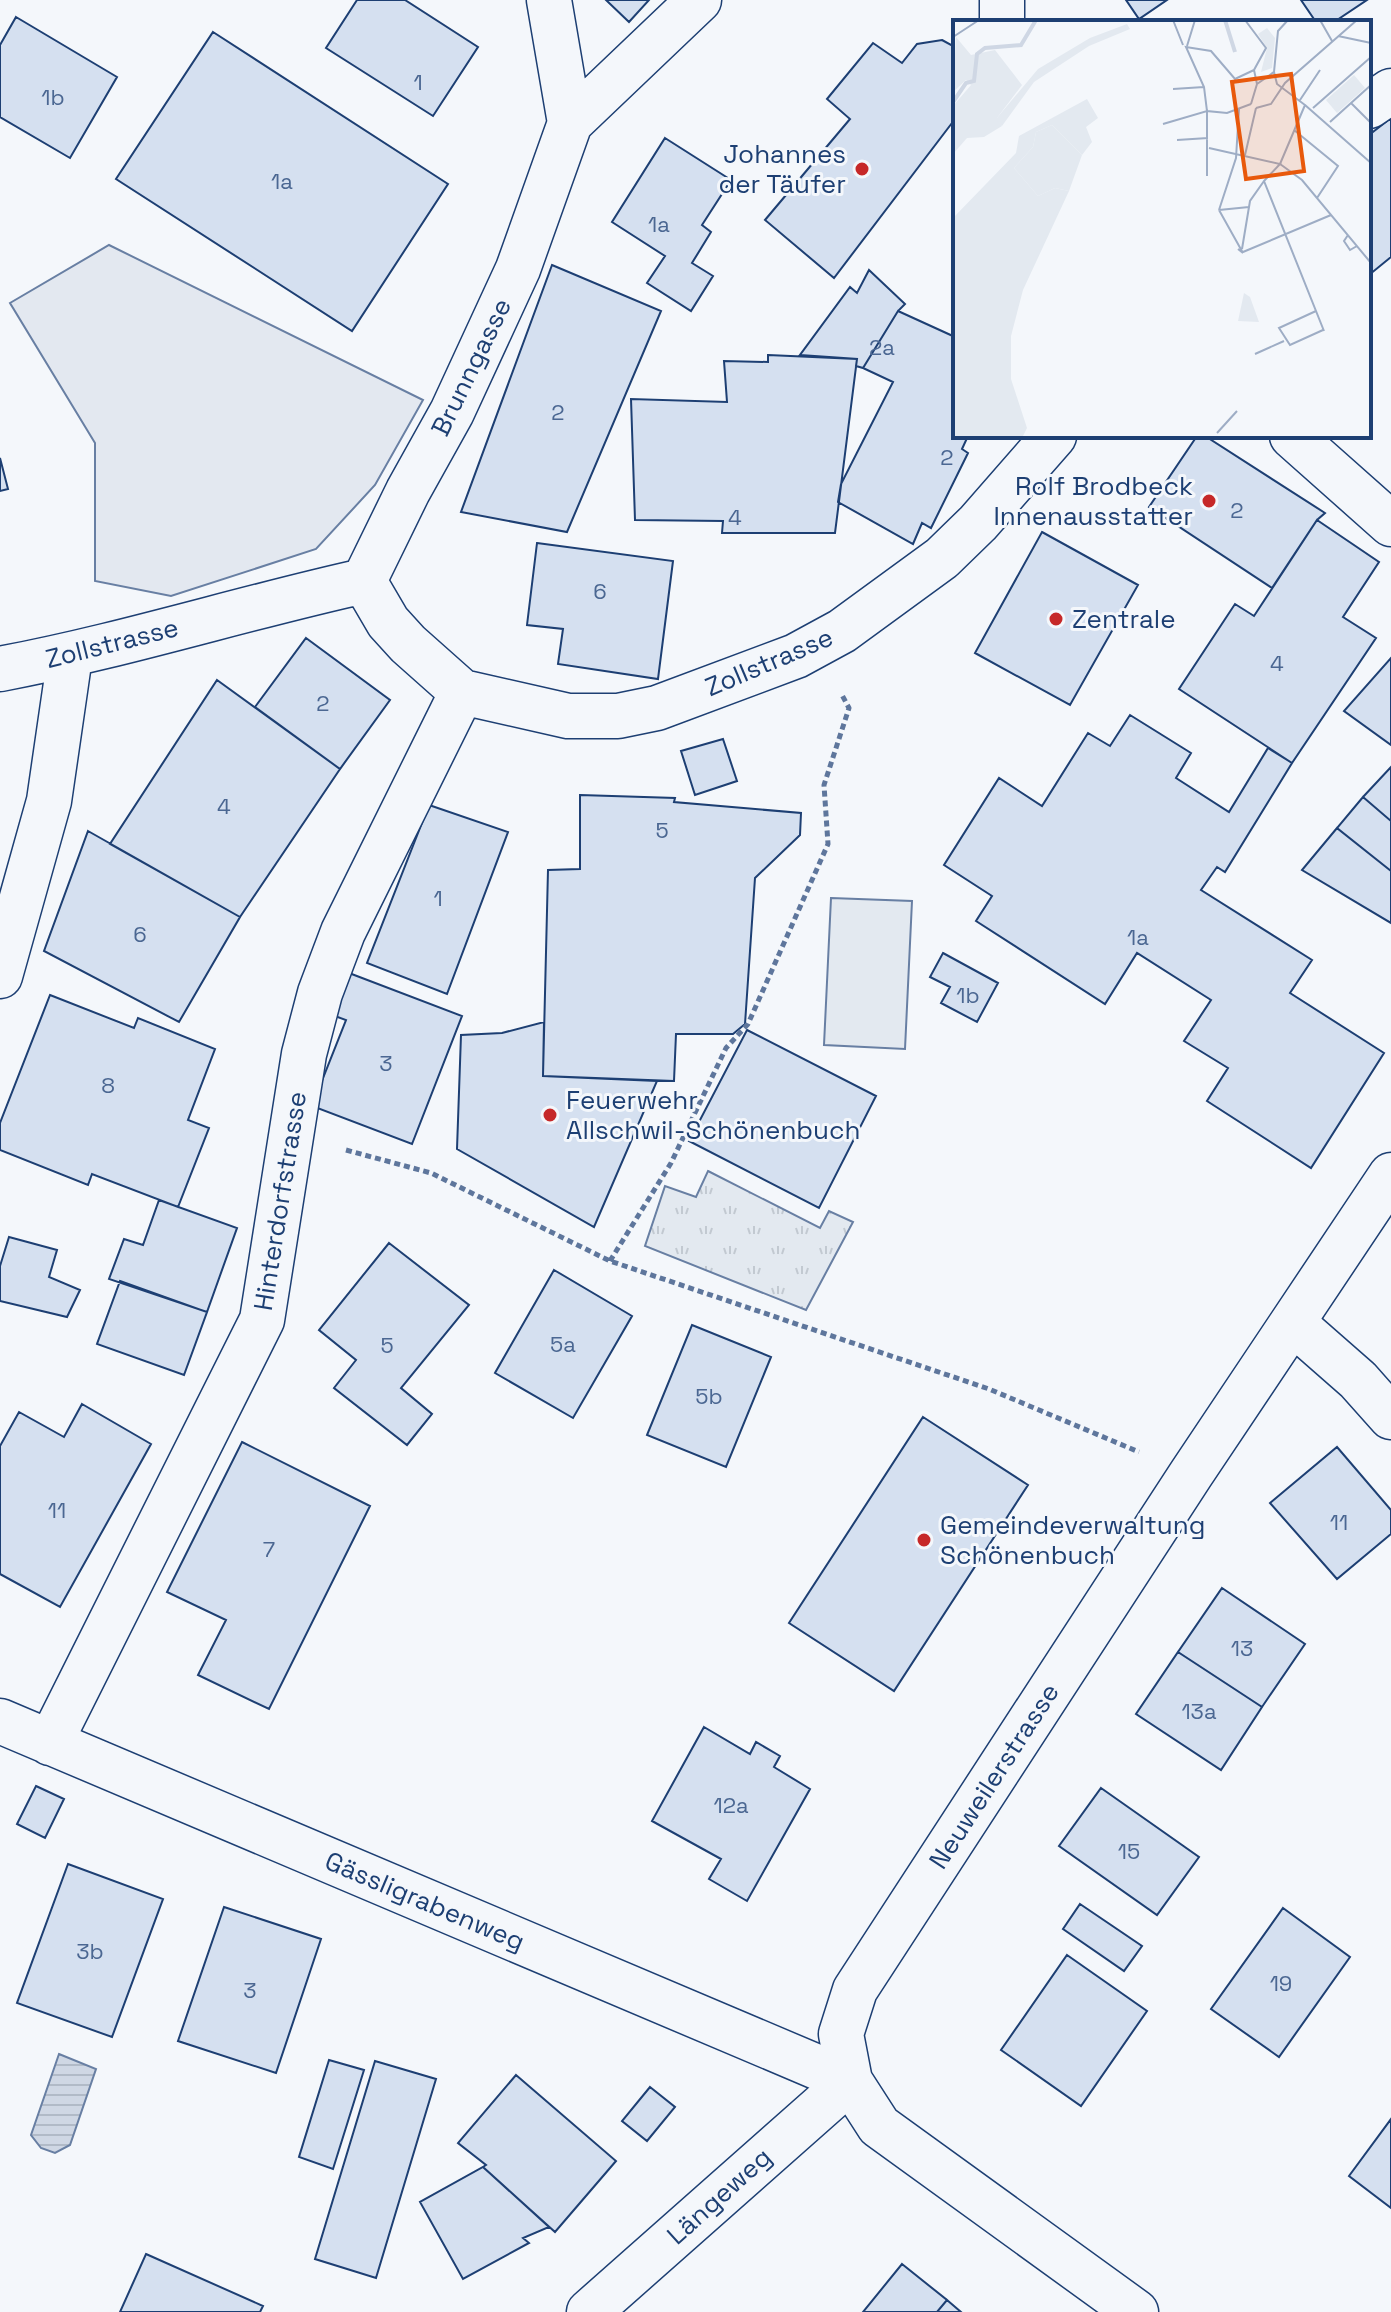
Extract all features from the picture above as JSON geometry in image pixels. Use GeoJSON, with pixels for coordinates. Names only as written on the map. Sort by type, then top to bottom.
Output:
{"type":"FeatureCollection","features":[{"type":"Feature","properties":{"kind":"street","name":"Brunngasse"},"geometry":{"type":"LineString","coordinates":[[364,581],[408,491],[452,412],[518,269],[570,123],[549,0]]}},
{"type":"Feature","properties":{"kind":"street"},"geometry":{"type":"LineString","coordinates":[[570,123],[699,0]]}},
{"type":"Feature","properties":{"kind":"street"},"geometry":{"type":"LineString","coordinates":[[1371,105],[1391,91]]}},
{"type":"Feature","properties":{"kind":"street","name":"Zollstrasse"},"geometry":{"type":"LineString","coordinates":[[462,692],[568,716],[618,716],[657,708],[796,656],[842,631],[942,558],[978,523],[1052,438]]}},
{"type":"Feature","properties":{"kind":"street"},"geometry":{"type":"LineString","coordinates":[[1294,438],[1391,524]]}},
{"type":"Feature","properties":{"kind":"street"},"geometry":{"type":"LineString","coordinates":[[364,581],[388,622],[462,692]]}},
{"type":"Feature","properties":{"kind":"street","name":"Zollstrasse"},"geometry":{"type":"LineString","coordinates":[[0,669],[70,656],[364,581]]}},
{"type":"Feature","properties":{"kind":"street"},"geometry":{"type":"LineString","coordinates":[[0,976],[49,801],[70,656]]}},
{"type":"Feature","properties":{"kind":"street","name":"Hinterdorfstrasse"},"geometry":{"type":"LineString","coordinates":[[50,1743],[262,1320],[302,1067],[320,993],[343,932],[462,692]]}},
{"type":"Feature","properties":{"kind":"street","name":"Neuweilerstrasse"},"geometry":{"type":"LineString","coordinates":[[1136,2312],[879,2126],[850,2081],[841,2034],[855,1990],[1191,1474],[1391,1175]]}},
{"type":"Feature","properties":{"kind":"street"},"geometry":{"type":"LineString","coordinates":[[1293,1323],[1358,1380],[1391,1417]]}},
{"type":"Feature","properties":{"kind":"street","name":"Gässligrabenweg"},"geometry":{"type":"LineString","coordinates":[[0,1721],[850,2081]]}},
{"type":"Feature","properties":{"kind":"street","name":"Längeweg"},"geometry":{"type":"LineString","coordinates":[[589,2312],[850,2081]]}},
{"type":"Feature","properties":{"kind":"path"},"geometry":{"type":"LineString","coordinates":[[610,1261],[671,1163],[726,1048],[748,1024],[828,844],[824,785],[849,708],[840,692]]}},
{"type":"Feature","properties":{"kind":"path"},"geometry":{"type":"LineString","coordinates":[[331,1146],[431,1173],[610,1261],[989,1389],[1191,1474]]}},
{"type":"Feature","properties":{"kind":"green space"},"geometry":{"type":"Polygon","coordinates":[[[831,898],[912,901],[905,1049],[824,1045],[831,898]]]}},
{"type":"Feature","properties":{"kind":"green space"},"geometry":{"type":"Polygon","coordinates":[[[708,1171],[820,1228],[829,1211],[853,1222],[806,1310],[645,1246],[665,1186],[696,1197],[708,1171]]]}},
{"type":"Feature","properties":{"kind":"shaded area"},"geometry":{"type":"Polygon","coordinates":[[[109,245],[423,400],[375,485],[316,549],[171,596],[95,581],[95,443],[10,303],[109,245]]]}},
{"type":"Feature","properties":{"kind":"shaded area"},"geometry":{"type":"Polygon","coordinates":[[[59,2054],[96,2069],[70,2145],[55,2153],[41,2148],[31,2135],[59,2054]]]}},
{"type":"Feature","properties":{"kind":"building"},"geometry":{"type":"Polygon","coordinates":[[[357,0],[405,0],[478,47],[433,116],[326,48],[357,0]]]}},
{"type":"Feature","properties":{"kind":"building"},"geometry":{"type":"Polygon","coordinates":[[[606,0],[649,0],[629,22],[606,0]]]}},
{"type":"Feature","properties":{"kind":"building"},"geometry":{"type":"Polygon","coordinates":[[[1126,0],[1167,0],[1139,19],[1126,0]]]}},
{"type":"Feature","properties":{"kind":"building"},"geometry":{"type":"Polygon","coordinates":[[[1301,0],[1367,0],[1337,20],[1315,20],[1301,0]]]}},
{"type":"Feature","properties":{"kind":"building"},"geometry":{"type":"Polygon","coordinates":[[[16,17],[117,77],[70,158],[0,117],[0,45],[16,17]]]}},
{"type":"Feature","properties":{"kind":"building"},"geometry":{"type":"Polygon","coordinates":[[[213,32],[448,184],[352,331],[116,179],[213,32]]]}},
{"type":"Feature","properties":{"kind":"building","name":"Johannes der Täufer"},"geometry":{"type":"Polygon","coordinates":[[[942,40],[953,46],[953,122],[834,278],[765,220],[850,119],[827,99],[873,43],[902,63],[917,44],[942,40]]]}},
{"type":"Feature","properties":{"kind":"building"},"geometry":{"type":"Polygon","coordinates":[[[1391,118],[1391,257],[1371,273],[1371,133],[1391,118]]]}},
{"type":"Feature","properties":{"kind":"building"},"geometry":{"type":"Polygon","coordinates":[[[665,138],[731,180],[702,225],[711,232],[692,263],[713,276],[691,311],[647,283],[665,256],[612,222],[665,138]]]}},
{"type":"Feature","properties":{"kind":"building"},"geometry":{"type":"Polygon","coordinates":[[[552,265],[661,311],[567,532],[461,512],[552,265]]]}},
{"type":"Feature","properties":{"kind":"building"},"geometry":{"type":"Polygon","coordinates":[[[869,270],[905,304],[863,368],[856,366],[857,359],[800,355],[850,287],[857,293],[869,270]]]}},
{"type":"Feature","properties":{"kind":"building"},"geometry":{"type":"Polygon","coordinates":[[[898,311],[953,336],[953,438],[967,438],[962,449],[968,453],[931,528],[922,523],[913,544],[838,502],[841,484],[893,382],[863,368],[898,311]]]}},
{"type":"Feature","properties":{"kind":"building"},"geometry":{"type":"Polygon","coordinates":[[[768,355],[857,359],[835,533],[722,533],[723,521],[635,520],[631,399],[727,402],[724,361],[768,362],[768,355]]]}},
{"type":"Feature","properties":{"kind":"building"},"geometry":{"type":"Polygon","coordinates":[[[1196,438],[1208,438],[1325,513],[1317,520],[1272,588],[1149,507],[1196,438]]]}},
{"type":"Feature","properties":{"kind":"building"},"geometry":{"type":"Polygon","coordinates":[[[0,458],[8,489],[0,491],[0,458]]]}},
{"type":"Feature","properties":{"kind":"building"},"geometry":{"type":"Polygon","coordinates":[[[1317,520],[1379,562],[1343,617],[1376,638],[1292,763],[1179,689],[1235,604],[1254,616],[1317,520]]]}},
{"type":"Feature","properties":{"kind":"building","name":"Zentrale"},"geometry":{"type":"Polygon","coordinates":[[[1042,532],[1138,585],[1070,705],[975,653],[1042,532]]]}},
{"type":"Feature","properties":{"kind":"building"},"geometry":{"type":"Polygon","coordinates":[[[537,543],[673,561],[658,679],[558,664],[563,629],[527,625],[537,543]]]}},
{"type":"Feature","properties":{"kind":"building"},"geometry":{"type":"Polygon","coordinates":[[[306,638],[390,700],[340,769],[255,707],[306,638]]]}},
{"type":"Feature","properties":{"kind":"building"},"geometry":{"type":"Polygon","coordinates":[[[1391,658],[1391,745],[1344,711],[1391,658]]]}},
{"type":"Feature","properties":{"kind":"building"},"geometry":{"type":"Polygon","coordinates":[[[217,680],[340,769],[240,917],[110,844],[217,680]]]}},
{"type":"Feature","properties":{"kind":"building"},"geometry":{"type":"Polygon","coordinates":[[[1130,715],[1191,753],[1176,778],[1229,812],[1268,748],[1292,763],[1225,872],[1217,867],[1201,890],[1312,960],[1290,993],[1384,1053],[1311,1168],[1207,1101],[1228,1068],[1184,1041],[1211,1000],[1137,953],[1105,1004],[976,921],[992,896],[944,865],[999,778],[1042,806],[1088,733],[1110,746],[1130,715]]]}},
{"type":"Feature","properties":{"kind":"building"},"geometry":{"type":"Polygon","coordinates":[[[723,739],[737,781],[695,795],[681,751],[723,739]]]}},
{"type":"Feature","properties":{"kind":"building"},"geometry":{"type":"Polygon","coordinates":[[[1391,767],[1391,821],[1363,797],[1391,767]]]}},
{"type":"Feature","properties":{"kind":"building"},"geometry":{"type":"Polygon","coordinates":[[[580,795],[675,798],[674,802],[801,813],[800,835],[755,878],[745,1024],[733,1034],[676,1034],[674,1081],[543,1076],[548,870],[580,869],[580,795]]]}},
{"type":"Feature","properties":{"kind":"building"},"geometry":{"type":"Polygon","coordinates":[[[1363,797],[1391,821],[1391,871],[1337,828],[1363,797]]]}},
{"type":"Feature","properties":{"kind":"building"},"geometry":{"type":"Polygon","coordinates":[[[429,805],[508,832],[447,994],[367,963],[429,805]]]}},
{"type":"Feature","properties":{"kind":"building"},"geometry":{"type":"Polygon","coordinates":[[[1337,828],[1391,871],[1391,923],[1302,870],[1337,828]]]}},
{"type":"Feature","properties":{"kind":"building"},"geometry":{"type":"Polygon","coordinates":[[[88,831],[240,917],[179,1022],[44,951],[88,831]]]}},
{"type":"Feature","properties":{"kind":"building"},"geometry":{"type":"Polygon","coordinates":[[[943,953],[998,983],[977,1022],[941,1003],[950,987],[930,977],[943,953]]]}},
{"type":"Feature","properties":{"kind":"building"},"geometry":{"type":"Polygon","coordinates":[[[349,973],[462,1016],[412,1144],[312,1106],[346,1020],[332,1015],[349,973]]]}},
{"type":"Feature","properties":{"kind":"building"},"geometry":{"type":"Polygon","coordinates":[[[50,995],[134,1028],[138,1018],[215,1049],[188,1120],[209,1128],[178,1207],[92,1174],[88,1185],[0,1150],[0,1123],[50,995]]]}},
{"type":"Feature","properties":{"kind":"building","name":"Feuerwehr Allschwil-Schönenbuch"},"geometry":{"type":"Polygon","coordinates":[[[544,1022],[543,1076],[657,1081],[594,1227],[457,1149],[461,1035],[502,1033],[544,1022]]]}},
{"type":"Feature","properties":{"kind":"building"},"geometry":{"type":"Polygon","coordinates":[[[747,1030],[876,1096],[819,1208],[689,1141],[747,1030]]]}},
{"type":"Feature","properties":{"kind":"building"},"geometry":{"type":"Polygon","coordinates":[[[159,1200],[237,1228],[207,1312],[109,1279],[124,1239],[143,1245],[159,1200]]]}},
{"type":"Feature","properties":{"kind":"building"},"geometry":{"type":"Polygon","coordinates":[[[9,1237],[57,1250],[49,1277],[80,1290],[67,1317],[0,1301],[0,1266],[9,1237]]]}},
{"type":"Feature","properties":{"kind":"building"},"geometry":{"type":"Polygon","coordinates":[[[389,1243],[469,1305],[401,1388],[432,1414],[407,1445],[334,1388],[356,1360],[319,1330],[389,1243]]]}},
{"type":"Feature","properties":{"kind":"building"},"geometry":{"type":"Polygon","coordinates":[[[554,1270],[632,1316],[573,1418],[495,1373],[554,1270]]]}},
{"type":"Feature","properties":{"kind":"building"},"geometry":{"type":"Polygon","coordinates":[[[120,1281],[207,1312],[184,1375],[97,1344],[120,1281]]]}},
{"type":"Feature","properties":{"kind":"building"},"geometry":{"type":"Polygon","coordinates":[[[692,1325],[771,1357],[726,1467],[647,1435],[692,1325]]]}},
{"type":"Feature","properties":{"kind":"building"},"geometry":{"type":"Polygon","coordinates":[[[82,1404],[151,1444],[60,1607],[0,1574],[0,1446],[19,1412],[64,1437],[82,1404]]]}},
{"type":"Feature","properties":{"kind":"building"},"geometry":{"type":"Polygon","coordinates":[[[923,1417],[1028,1485],[894,1691],[789,1623],[923,1417]]]}},
{"type":"Feature","properties":{"kind":"building"},"geometry":{"type":"Polygon","coordinates":[[[242,1442],[370,1506],[269,1709],[198,1675],[226,1620],[167,1592],[242,1442]]]}},
{"type":"Feature","properties":{"kind":"building"},"geometry":{"type":"Polygon","coordinates":[[[1337,1447],[1391,1510],[1391,1534],[1337,1579],[1270,1503],[1337,1447]]]}},
{"type":"Feature","properties":{"kind":"building"},"geometry":{"type":"Polygon","coordinates":[[[1222,1588],[1305,1644],[1262,1707],[1178,1652],[1222,1588]]]}},
{"type":"Feature","properties":{"kind":"building"},"geometry":{"type":"Polygon","coordinates":[[[1178,1652],[1262,1707],[1221,1770],[1136,1714],[1178,1652]]]}},
{"type":"Feature","properties":{"kind":"building"},"geometry":{"type":"Polygon","coordinates":[[[704,1727],[750,1754],[756,1742],[780,1756],[774,1767],[810,1789],[747,1901],[709,1879],[721,1859],[652,1821],[704,1727]]]}},
{"type":"Feature","properties":{"kind":"building"},"geometry":{"type":"Polygon","coordinates":[[[36,1786],[64,1799],[45,1838],[17,1824],[36,1786]]]}},
{"type":"Feature","properties":{"kind":"building"},"geometry":{"type":"Polygon","coordinates":[[[1101,1788],[1199,1857],[1157,1915],[1059,1846],[1101,1788]]]}},
{"type":"Feature","properties":{"kind":"building"},"geometry":{"type":"Polygon","coordinates":[[[68,1864],[163,1899],[112,2037],[17,2003],[68,1864]]]}},
{"type":"Feature","properties":{"kind":"building"},"geometry":{"type":"Polygon","coordinates":[[[1080,1904],[1142,1946],[1124,1971],[1063,1929],[1080,1904]]]}},
{"type":"Feature","properties":{"kind":"building"},"geometry":{"type":"Polygon","coordinates":[[[224,1907],[321,1939],[276,2073],[178,2041],[224,1907]]]}},
{"type":"Feature","properties":{"kind":"building"},"geometry":{"type":"Polygon","coordinates":[[[1283,1908],[1350,1957],[1279,2057],[1211,2009],[1283,1908]]]}},
{"type":"Feature","properties":{"kind":"building"},"geometry":{"type":"Polygon","coordinates":[[[1067,1955],[1147,2011],[1081,2106],[1001,2050],[1067,1955]]]}},
{"type":"Feature","properties":{"kind":"building"},"geometry":{"type":"Polygon","coordinates":[[[329,2060],[364,2070],[333,2169],[299,2157],[329,2060]]]}},
{"type":"Feature","properties":{"kind":"building"},"geometry":{"type":"Polygon","coordinates":[[[375,2061],[436,2079],[376,2278],[315,2259],[375,2061]]]}},
{"type":"Feature","properties":{"kind":"building"},"geometry":{"type":"Polygon","coordinates":[[[516,2075],[616,2161],[555,2232],[483,2167],[486,2165],[458,2143],[516,2075]]]}},
{"type":"Feature","properties":{"kind":"building"},"geometry":{"type":"Polygon","coordinates":[[[650,2087],[675,2107],[647,2141],[622,2121],[650,2087]]]}},
{"type":"Feature","properties":{"kind":"building"},"geometry":{"type":"Polygon","coordinates":[[[1391,2119],[1391,2208],[1349,2176],[1391,2119]]]}},
{"type":"Feature","properties":{"kind":"building"},"geometry":{"type":"Polygon","coordinates":[[[483,2167],[549,2227],[523,2238],[529,2243],[463,2279],[420,2202],[483,2167]]]}},
{"type":"Feature","properties":{"kind":"building"},"geometry":{"type":"Polygon","coordinates":[[[146,2254],[263,2306],[260,2312],[120,2312],[146,2254]]]}},
{"type":"Feature","properties":{"kind":"building"},"geometry":{"type":"Polygon","coordinates":[[[902,2264],[947,2300],[937,2312],[863,2312],[902,2264]]]}},
{"type":"Feature","properties":{"kind":"building"},"geometry":{"type":"Polygon","coordinates":[[[947,2300],[961,2312],[937,2312],[947,2300]]]}},
{"type":"Feature","properties":{"kind":"place","name":"Johannes der Täufer"},"geometry":{"type":"Point","coordinates":[862,169]}},
{"type":"Feature","properties":{"kind":"place","name":"Rolf Brodbeck Innenausstatter"},"geometry":{"type":"Point","coordinates":[1209,501]}},
{"type":"Feature","properties":{"kind":"place","name":"Zentrale"},"geometry":{"type":"Point","coordinates":[1056,619]}},
{"type":"Feature","properties":{"kind":"place","name":"Feuerwehr Allschwil-Schönenbuch"},"geometry":{"type":"Point","coordinates":[550,1115]}},
{"type":"Feature","properties":{"kind":"place","name":"Gemeindeverwaltung Schönenbuch"},"geometry":{"type":"Point","coordinates":[924,1540]}}]}
